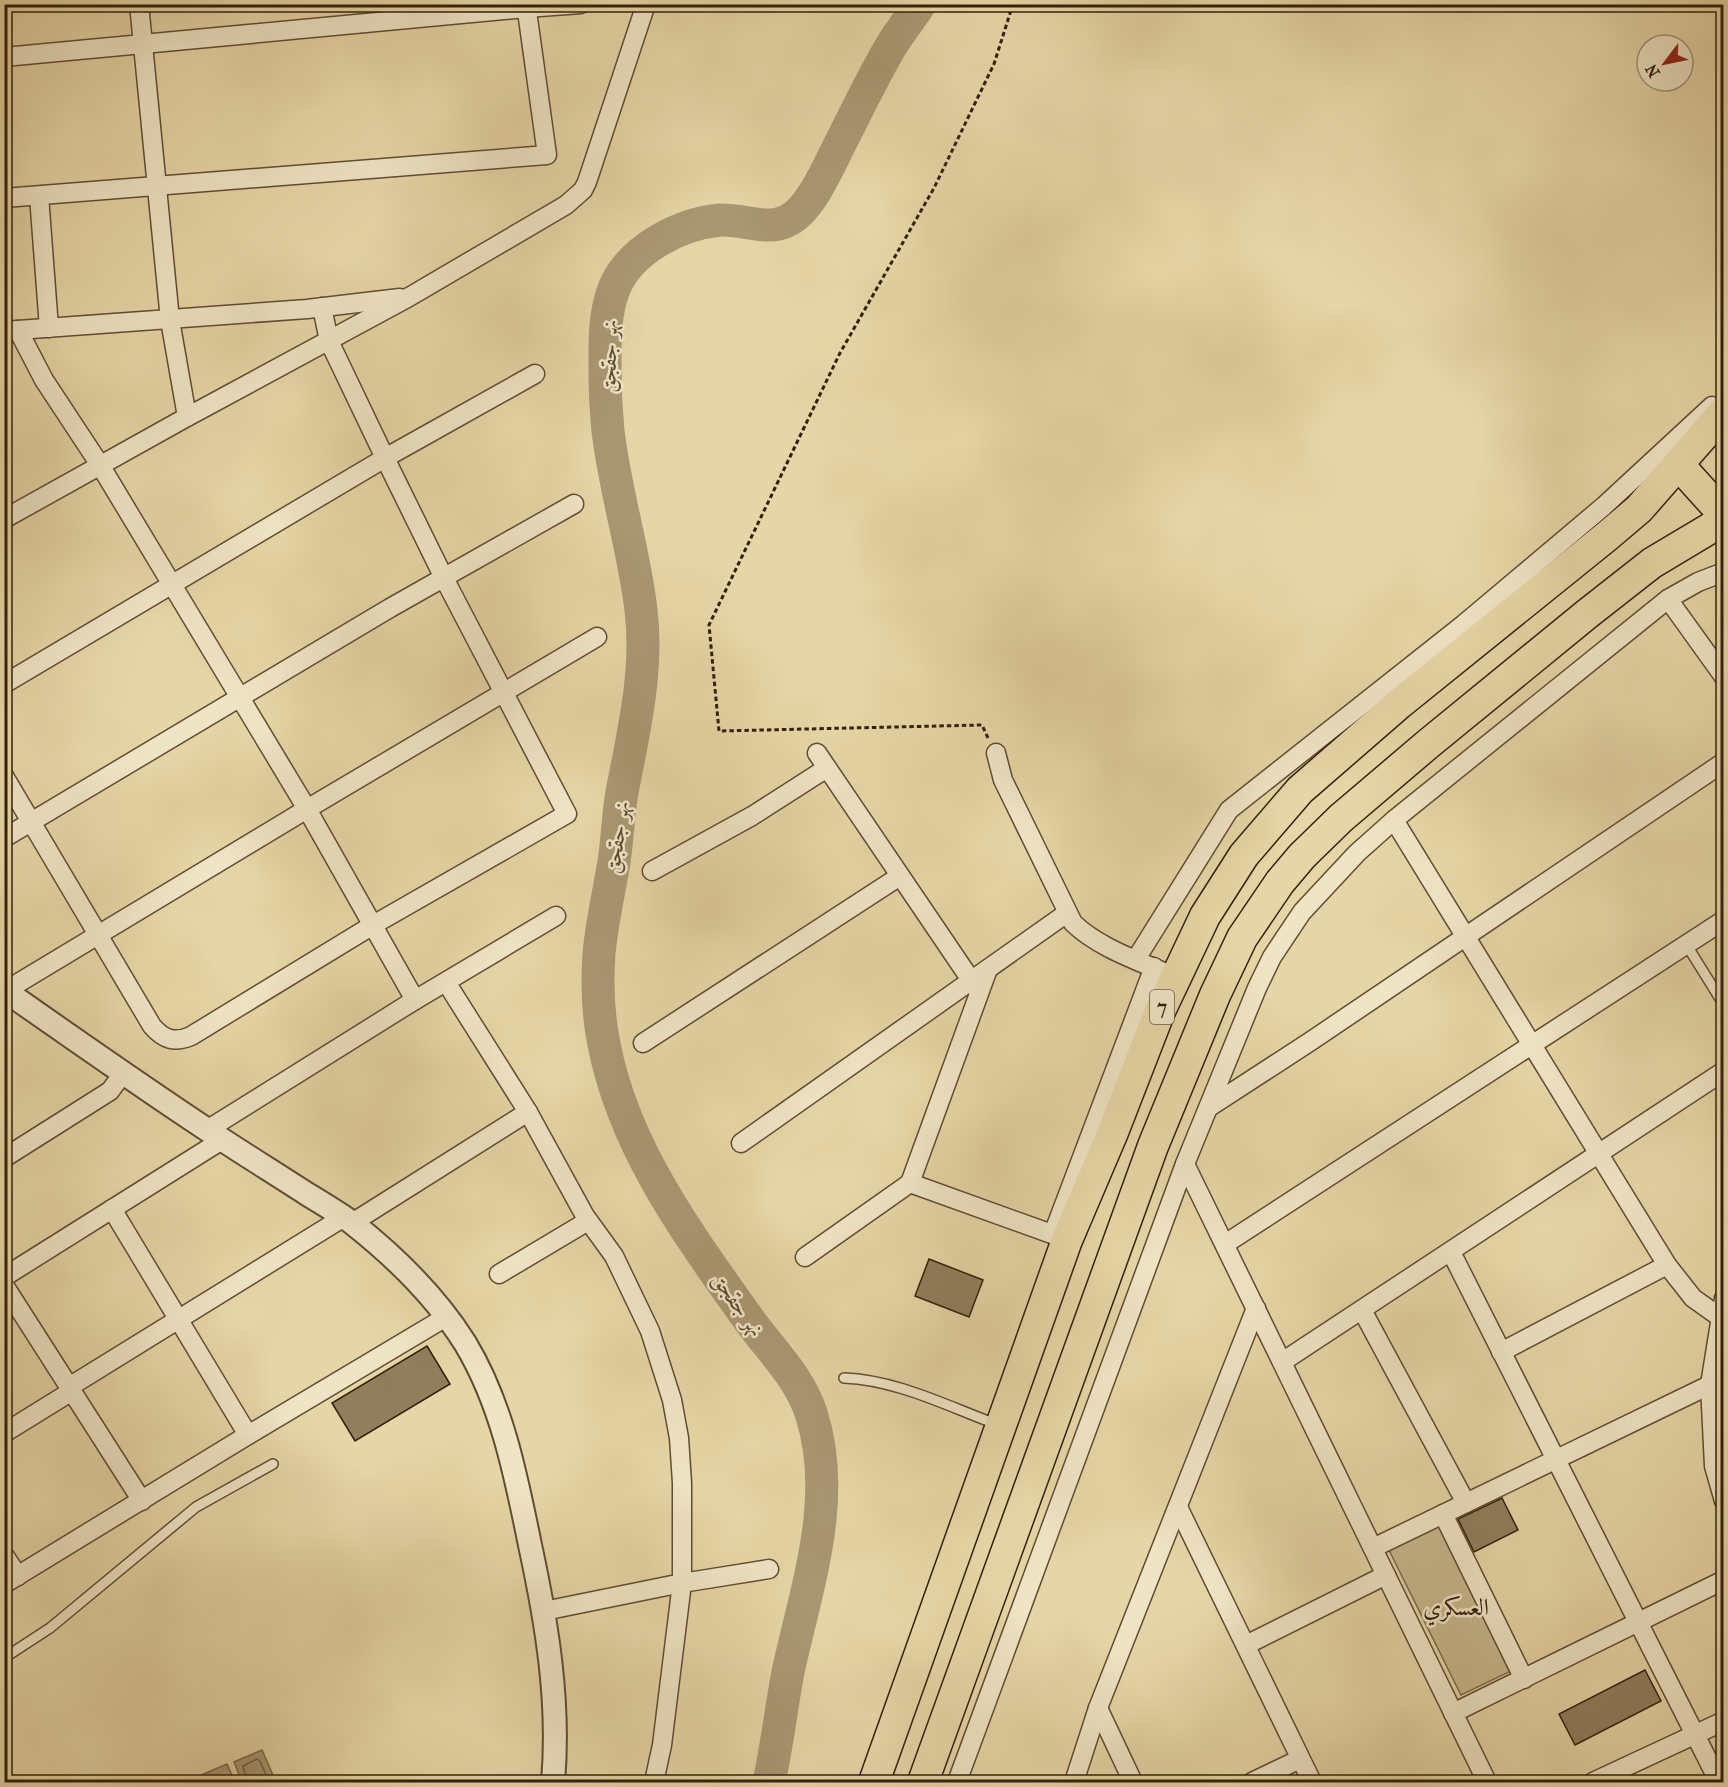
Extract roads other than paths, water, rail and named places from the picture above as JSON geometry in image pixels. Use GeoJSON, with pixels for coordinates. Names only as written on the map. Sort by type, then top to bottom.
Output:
{"type":"FeatureCollection","features":[{"type":"Feature","properties":{"kind":"highway","name":"7"},"geometry":{"type":"LineString","coordinates":[[874,1782],[1001,1426],[1060,1237],[1113,1132],[1160,1011],[1165,972],[1205,916],[1244,855],[1300,790],[1399,704],[1639,508],[1678,464],[1718,409]]}},
{"type":"Feature","properties":{"kind":"highway"},"geometry":{"type":"LineString","coordinates":[[1678,464],[1724,517]]}},
{"type":"Feature","properties":{"kind":"highway","name":"7"},"geometry":{"type":"LineString","coordinates":[[923,1782],[1153,1146],[1215,995],[1242,938],[1280,882],[1302,856],[1341,818],[1587,614],[1652,563],[1724,517]]}},
{"type":"Feature","properties":{"kind":"street"},"geometry":{"type":"LineString","coordinates":[[139,4],[170,320],[187,417]]}},
{"type":"Feature","properties":{"kind":"street"},"geometry":{"type":"LineString","coordinates":[[4,57],[526,6],[581,4]]}},
{"type":"Feature","properties":{"kind":"street"},"geometry":{"type":"LineString","coordinates":[[5,517],[409,297],[566,206],[583,190],[587,182],[646,4]]}},
{"type":"Feature","properties":{"kind":"street"},"geometry":{"type":"LineString","coordinates":[[4,198],[547,155],[526,6]]}},
{"type":"Feature","properties":{"kind":"street"},"geometry":{"type":"LineString","coordinates":[[39,196],[49,328]]}},
{"type":"Feature","properties":{"kind":"street"},"geometry":{"type":"LineString","coordinates":[[409,297],[170,320],[11,331],[100,465],[308,809],[416,1000]]}},
{"type":"Feature","properties":{"kind":"street"},"geometry":{"type":"LineString","coordinates":[[4,776],[152,1026],[164,1038],[174,1041],[191,1036],[373,925],[567,814],[444,578],[385,458],[329,340],[322,307]]}},
{"type":"Feature","properties":{"kind":"street"},"geometry":{"type":"LineString","coordinates":[[4,684],[385,458],[535,374]]}},
{"type":"Feature","properties":{"kind":"street"},"geometry":{"type":"LineString","coordinates":[[1136,959],[1229,810],[1454,631],[1718,409]]}},
{"type":"Feature","properties":{"kind":"street"},"geometry":{"type":"LineString","coordinates":[[4,838],[444,578],[574,504]]}},
{"type":"Feature","properties":{"kind":"street"},"geometry":{"type":"LineString","coordinates":[[957,1782],[1185,1164],[1257,988],[1286,932],[1323,887],[1394,820],[1668,599],[1698,582],[1724,572]]}},
{"type":"Feature","properties":{"kind":"street"},"geometry":{"type":"LineString","coordinates":[[1668,599],[1724,677]]}},
{"type":"Feature","properties":{"kind":"street"},"geometry":{"type":"LineString","coordinates":[[553,1782],[556,1725],[553,1674],[544,1611],[513,1465],[501,1424],[477,1366],[446,1317],[389,1255],[348,1220],[215,1135],[5,991],[597,637]]}},
{"type":"Feature","properties":{"kind":"street"},"geometry":{"type":"LineString","coordinates":[[996,753],[1003,780],[1067,913],[1081,930],[1165,972]]}},
{"type":"Feature","properties":{"kind":"street"},"geometry":{"type":"LineString","coordinates":[[652,871],[752,816],[822,760],[975,987]]}},
{"type":"Feature","properties":{"kind":"street"},"geometry":{"type":"LineString","coordinates":[[1208,1108],[1724,762]]}},
{"type":"Feature","properties":{"kind":"street"},"geometry":{"type":"LineString","coordinates":[[1394,820],[1667,1265],[1693,1298],[1721,1318]]}},
{"type":"Feature","properties":{"kind":"street"},"geometry":{"type":"LineString","coordinates":[[643,1043],[900,876]]}},
{"type":"Feature","properties":{"kind":"street"},"geometry":{"type":"LineString","coordinates":[[805,1257],[910,1184],[975,987],[988,969],[1067,913]]}},
{"type":"Feature","properties":{"kind":"street"},"geometry":{"type":"LineString","coordinates":[[4,1277],[112,1209],[215,1135],[416,1000],[556,916]]}},
{"type":"Feature","properties":{"kind":"street"},"geometry":{"type":"LineString","coordinates":[[1225,1244],[1724,920]]}},
{"type":"Feature","properties":{"kind":"street"},"geometry":{"type":"LineString","coordinates":[[446,982],[528,1112],[588,1221],[614,1256],[650,1331],[672,1400],[679,1438],[682,1483],[682,1583],[662,1745],[654,1782]]}},
{"type":"Feature","properties":{"kind":"street"},"geometry":{"type":"LineString","coordinates":[[741,1143],[975,987]]}},
{"type":"Feature","properties":{"kind":"street"},"geometry":{"type":"LineString","coordinates":[[1282,1362],[1724,1071]]}},
{"type":"Feature","properties":{"kind":"street"},"geometry":{"type":"LineString","coordinates":[[4,1158],[110,1091],[124,1072]]}},
{"type":"Feature","properties":{"kind":"street"},"geometry":{"type":"LineString","coordinates":[[4,1433],[178,1320],[528,1112]]}},
{"type":"Feature","properties":{"kind":"street"},"geometry":{"type":"LineString","coordinates":[[1185,1164],[1487,1782]]}},
{"type":"Feature","properties":{"kind":"street"},"geometry":{"type":"LineString","coordinates":[[910,1184],[1060,1237]]}},
{"type":"Feature","properties":{"kind":"street"},"geometry":{"type":"LineString","coordinates":[[112,1209],[248,1435]]}},
{"type":"Feature","properties":{"kind":"street"},"geometry":{"type":"LineString","coordinates":[[499,1274],[588,1221]]}},
{"type":"Feature","properties":{"kind":"street"},"geometry":{"type":"LineString","coordinates":[[1451,1252],[1719,1782]]}},
{"type":"Feature","properties":{"kind":"street"},"geometry":{"type":"LineString","coordinates":[[1501,1352],[1667,1265]]}},
{"type":"Feature","properties":{"kind":"street"},"geometry":{"type":"LineString","coordinates":[[4,1285],[142,1501]]}},
{"type":"Feature","properties":{"kind":"street"},"geometry":{"type":"LineString","coordinates":[[1724,1298],[1717,1381],[1714,1466],[1724,1501]]}},
{"type":"Feature","properties":{"kind":"street"},"geometry":{"type":"LineString","coordinates":[[1074,1782],[1098,1708],[1256,1308]]}},
{"type":"Feature","properties":{"kind":"street"},"geometry":{"type":"LineString","coordinates":[[1362,1310],[1466,1503]]}},
{"type":"Feature","properties":{"kind":"street"},"geometry":{"type":"LineString","coordinates":[[4,1555],[11,1580],[446,1317]]}},
{"type":"Feature","properties":{"kind":"street"},"geometry":{"type":"LineString","coordinates":[[1373,1548],[1717,1381]]}},
{"type":"Feature","properties":{"kind":"street"},"geometry":{"type":"LineString","coordinates":[[1178,1507],[1312,1782]]}},
{"type":"Feature","properties":{"kind":"street"},"geometry":{"type":"LineString","coordinates":[[1443,1514],[1524,1679]]}},
{"type":"Feature","properties":{"kind":"street"},"geometry":{"type":"LineString","coordinates":[[544,1611],[682,1583],[769,1569]]}},
{"type":"Feature","properties":{"kind":"street"},"geometry":{"type":"LineString","coordinates":[[1246,1645],[1386,1575]]}},
{"type":"Feature","properties":{"kind":"street"},"geometry":{"type":"LineString","coordinates":[[1453,1713],[1724,1580]]}},
{"type":"Feature","properties":{"kind":"street"},"geometry":{"type":"LineString","coordinates":[[1098,1708],[1133,1782]]}},
{"type":"Feature","properties":{"kind":"street"},"geometry":{"type":"LineString","coordinates":[[1593,1782],[1724,1721]]}},
{"type":"Feature","properties":{"kind":"street"},"geometry":{"type":"LineString","coordinates":[[1252,1782],[1300,1759]]}},
{"type":"Feature","properties":{"kind":"lane"},"geometry":{"type":"LineString","coordinates":[[1686,944],[1724,1005]]}},
{"type":"Feature","properties":{"kind":"lane"},"geometry":{"type":"LineString","coordinates":[[844,1378],[866,1378],[890,1384],[1001,1426]]}},
{"type":"Feature","properties":{"kind":"lane"},"geometry":{"type":"LineString","coordinates":[[4,1658],[50,1628],[196,1507],[273,1464]]}},
{"type":"Feature","properties":{"kind":"water"},"geometry":{"type":"Polygon","coordinates":[[[262,1750],[276,1782],[242,1782],[234,1762],[262,1750]]]}},
{"type":"Feature","properties":{"kind":"water"},"geometry":{"type":"Polygon","coordinates":[[[227,1764],[235,1782],[202,1782],[199,1776],[227,1764]]]}},
{"type":"Feature","properties":{"kind":"waterway","name":"نهر جقجق"},"geometry":{"type":"LineString","coordinates":[[769,1782],[788,1672],[817,1543],[822,1478],[819,1445],[811,1413],[800,1388],[704,1256],[661,1190],[627,1119],[614,1083],[604,1044],[600,1022],[599,953],[614,862],[622,792],[639,697],[643,653],[638,588],[608,431],[605,385],[606,329],[608,308],[621,275],[631,262],[657,241],[672,233],[704,223],[729,220],[772,225],[789,220],[798,214],[821,182],[894,40],[920,4]]}},
{"type":"Feature","properties":{"kind":"district","name":"العسكري"},"geometry":{"type":"Point","coordinates":[1456,1607]}}]}
